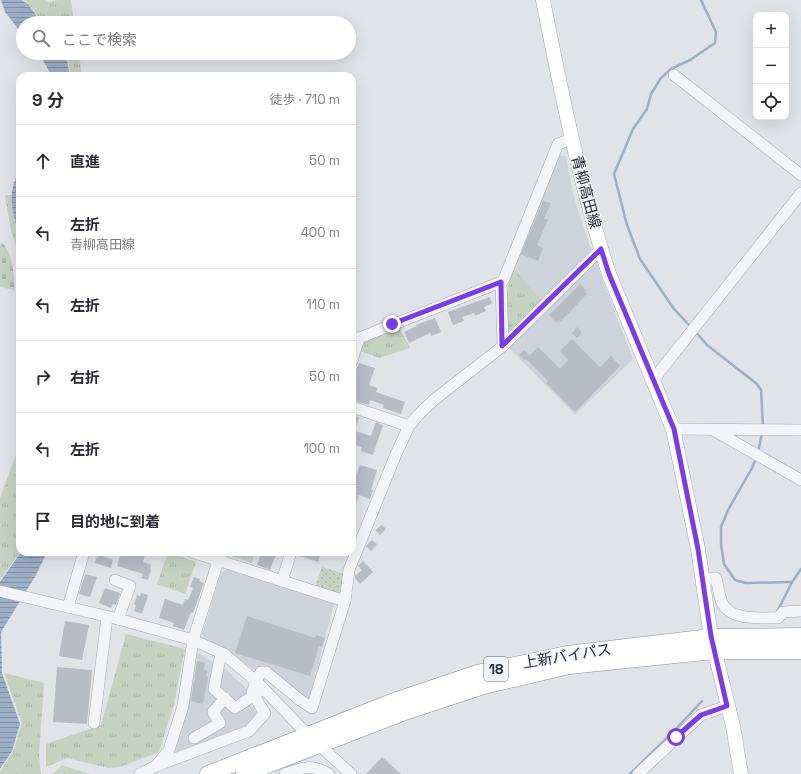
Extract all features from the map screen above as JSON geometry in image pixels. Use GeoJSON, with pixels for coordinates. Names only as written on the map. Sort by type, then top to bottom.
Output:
{"type":"FeatureCollection","features":[{"type":"Feature","properties":{"kind":"highway","name":"上新バイパス"},"geometry":{"type":"LineString","coordinates":[[208,774],[484,686],[569,666],[713,644],[801,636]]}},
{"type":"Feature","properties":{"kind":"highway","name":"上新バイパス"},"geometry":{"type":"LineString","coordinates":[[713,644],[801,651]]}},
{"type":"Feature","properties":{"kind":"highway","name":"上新バイパス"},"geometry":{"type":"LineString","coordinates":[[244,774],[313,740]]}},
{"type":"Feature","properties":{"kind":"main road","name":"青柳高田線"},"geometry":{"type":"LineString","coordinates":[[543,0],[563,101],[601,249],[609,274],[674,429],[698,549],[713,644],[736,739],[742,774]]}},
{"type":"Feature","properties":{"kind":"street"},"geometry":{"type":"LineString","coordinates":[[674,75],[801,175]]}},
{"type":"Feature","properties":{"kind":"street"},"geometry":{"type":"LineString","coordinates":[[356,338],[501,282],[504,279],[558,144],[572,139]]}},
{"type":"Feature","properties":{"kind":"street"},"geometry":{"type":"LineString","coordinates":[[653,380],[801,193]]}},
{"type":"Feature","properties":{"kind":"street"},"geometry":{"type":"LineString","coordinates":[[356,553],[409,426],[435,399],[502,346],[601,249]]}},
{"type":"Feature","properties":{"kind":"street"},"geometry":{"type":"LineString","coordinates":[[501,282],[502,346]]}},
{"type":"Feature","properties":{"kind":"street"},"geometry":{"type":"LineString","coordinates":[[356,408],[409,426]]}},
{"type":"Feature","properties":{"kind":"street"},"geometry":{"type":"LineString","coordinates":[[674,429],[801,430]]}},
{"type":"Feature","properties":{"kind":"street"},"geometry":{"type":"LineString","coordinates":[[714,430],[801,480]]}},
{"type":"Feature","properties":{"kind":"street"},"geometry":{"type":"LineString","coordinates":[[62,606],[82,556]]}},
{"type":"Feature","properties":{"kind":"street"},"geometry":{"type":"LineString","coordinates":[[155,770],[169,750],[183,706],[193,640],[220,556],[282,581],[345,601]]}},
{"type":"Feature","properties":{"kind":"street"},"geometry":{"type":"LineString","coordinates":[[282,581],[291,556]]}},
{"type":"Feature","properties":{"kind":"street"},"geometry":{"type":"LineString","coordinates":[[140,774],[155,770],[249,731],[265,713],[252,693],[261,672],[266,672],[312,708],[345,601],[349,570],[355,556]]}},
{"type":"Feature","properties":{"kind":"street"},"geometry":{"type":"LineString","coordinates":[[703,580],[716,578],[723,604],[731,612],[740,616],[778,618],[783,612],[801,611]]}},
{"type":"Feature","properties":{"kind":"street"},"geometry":{"type":"LineString","coordinates":[[94,723],[113,618],[130,586],[117,584]]}},
{"type":"Feature","properties":{"kind":"street"},"geometry":{"type":"LineString","coordinates":[[0,591],[113,618],[193,640],[221,653],[256,681],[313,740],[351,774]]}},
{"type":"Feature","properties":{"kind":"street"},"geometry":{"type":"LineString","coordinates":[[221,653],[214,689],[235,708],[264,689]]}},
{"type":"Feature","properties":{"kind":"street"},"geometry":{"type":"LineString","coordinates":[[194,738],[220,723],[213,712],[225,698]]}},
{"type":"Feature","properties":{"kind":"street"},"geometry":{"type":"LineString","coordinates":[[638,774],[701,715],[727,706]]}},
{"type":"Feature","properties":{"kind":"street"},"geometry":{"type":"LineString","coordinates":[[285,774],[303,767],[321,769],[329,774]]}},
{"type":"Feature","properties":{"kind":"shaded area"},"geometry":{"type":"Polygon","coordinates":[[[557,155],[566,156],[573,194],[592,253],[543,301],[512,267],[557,155]]]}},
{"type":"Feature","properties":{"kind":"shaded area"},"geometry":{"type":"Polygon","coordinates":[[[595,259],[633,359],[575,415],[507,346],[595,259]]]}},
{"type":"Feature","properties":{"kind":"shaded area"},"geometry":{"type":"Polygon","coordinates":[[[227,569],[334,604],[310,698],[304,700],[244,663],[233,654],[205,638],[202,634],[221,573],[227,569]]]}},
{"type":"Feature","properties":{"kind":"shaded area"},"geometry":{"type":"Polygon","coordinates":[[[198,653],[228,671],[249,691],[245,697],[259,716],[250,726],[174,754],[187,709],[198,653]]]}},
{"type":"Feature","properties":{"kind":"green space"},"geometry":{"type":"Polygon","coordinates":[[[24,0],[45,0],[48,2],[57,0],[71,0],[73,16],[38,16],[24,0]]]}},
{"type":"Feature","properties":{"kind":"green space"},"geometry":{"type":"Polygon","coordinates":[[[68,60],[80,60],[81,72],[70,72],[68,60]]]}},
{"type":"Feature","properties":{"kind":"green space"},"geometry":{"type":"Polygon","coordinates":[[[5,195],[11,195],[16,229],[16,247],[11,231],[5,195]]]}},
{"type":"Feature","properties":{"kind":"green space"},"geometry":{"type":"Polygon","coordinates":[[[2,243],[9,252],[11,258],[15,290],[0,287],[0,245],[2,243]]]}},
{"type":"Feature","properties":{"kind":"green space"},"geometry":{"type":"Polygon","coordinates":[[[512,267],[543,301],[506,339],[506,300],[512,267]]]}},
{"type":"Feature","properties":{"kind":"green space"},"geometry":{"type":"Polygon","coordinates":[[[399,327],[410,348],[379,358],[360,351],[361,343],[399,327]]]}},
{"type":"Feature","properties":{"kind":"green space"},"geometry":{"type":"Polygon","coordinates":[[[16,455],[17,556],[0,580],[0,498],[16,455]]]}},
{"type":"Feature","properties":{"kind":"green space"},"geometry":{"type":"Polygon","coordinates":[[[167,556],[179,556],[196,562],[185,594],[157,584],[167,556]]]}},
{"type":"Feature","properties":{"kind":"green space"},"geometry":{"type":"Polygon","coordinates":[[[231,556],[254,556],[252,563],[231,556]]]}},
{"type":"Feature","properties":{"kind":"green space"},"geometry":{"type":"Polygon","coordinates":[[[322,567],[345,574],[339,593],[315,587],[322,567]]]}},
{"type":"Feature","properties":{"kind":"green space"},"geometry":{"type":"Polygon","coordinates":[[[126,634],[185,649],[174,704],[159,752],[120,767],[108,768],[67,758],[46,767],[46,744],[101,725],[126,634]]]}},
{"type":"Feature","properties":{"kind":"green space"},"geometry":{"type":"Polygon","coordinates":[[[4,673],[44,683],[39,755],[41,774],[0,774],[14,749],[22,723],[4,673]]]}},
{"type":"Feature","properties":{"kind":"green space"},"geometry":{"type":"Polygon","coordinates":[[[62,765],[89,774],[53,774],[62,765]]]}},
{"type":"Feature","properties":{"kind":"water"},"geometry":{"type":"Polygon","coordinates":[[[1,0],[21,0],[28,4],[37,16],[16,16],[16,26],[5,12],[1,0]]]}},
{"type":"Feature","properties":{"kind":"water"},"geometry":{"type":"Polygon","coordinates":[[[43,60],[67,60],[69,72],[49,71],[43,60]]]}},
{"type":"Feature","properties":{"kind":"water"},"geometry":{"type":"Polygon","coordinates":[[[16,177],[16,225],[12,205],[12,191],[16,177]]]}},
{"type":"Feature","properties":{"kind":"water"},"geometry":{"type":"Polygon","coordinates":[[[18,556],[45,556],[36,575],[1,632],[2,673],[20,724],[12,751],[0,769],[0,582],[18,556]]]}},
{"type":"Feature","properties":{"kind":"building"},"geometry":{"type":"Polygon","coordinates":[[[543,201],[551,203],[544,218],[548,220],[537,245],[543,248],[538,261],[521,254],[543,201]]]}},
{"type":"Feature","properties":{"kind":"building"},"geometry":{"type":"Polygon","coordinates":[[[580,284],[586,290],[585,292],[587,294],[561,321],[559,320],[556,323],[549,315],[580,284]]]}},
{"type":"Feature","properties":{"kind":"building"},"geometry":{"type":"Polygon","coordinates":[[[490,297],[492,303],[484,307],[486,311],[475,316],[474,313],[462,317],[464,321],[453,325],[448,312],[490,297]]]}},
{"type":"Feature","properties":{"kind":"building"},"geometry":{"type":"Polygon","coordinates":[[[435,318],[441,332],[431,336],[430,333],[409,343],[404,332],[417,326],[416,325],[435,318]]]}},
{"type":"Feature","properties":{"kind":"building"},"geometry":{"type":"Polygon","coordinates":[[[577,327],[582,332],[577,338],[572,333],[577,327]]]}},
{"type":"Feature","properties":{"kind":"building"},"geometry":{"type":"Polygon","coordinates":[[[572,339],[600,367],[611,356],[620,366],[575,412],[546,383],[548,381],[526,359],[538,347],[560,369],[568,360],[560,351],[572,339]]]}},
{"type":"Feature","properties":{"kind":"building"},"geometry":{"type":"Polygon","coordinates":[[[524,350],[530,356],[525,360],[519,355],[524,350]]]}},
{"type":"Feature","properties":{"kind":"building"},"geometry":{"type":"Polygon","coordinates":[[[359,363],[375,368],[369,385],[377,388],[376,392],[405,402],[401,414],[383,408],[384,405],[370,400],[369,405],[356,401],[356,370],[359,363]]]}},
{"type":"Feature","properties":{"kind":"building"},"geometry":{"type":"Polygon","coordinates":[[[356,416],[359,417],[356,428],[356,416]]]}},
{"type":"Feature","properties":{"kind":"building"},"geometry":{"type":"Polygon","coordinates":[[[376,422],[383,425],[373,455],[361,451],[362,447],[356,445],[356,431],[371,436],[376,422]]]}},
{"type":"Feature","properties":{"kind":"building"},"geometry":{"type":"Polygon","coordinates":[[[360,465],[377,470],[370,499],[359,495],[356,504],[356,476],[360,465]]]}},
{"type":"Feature","properties":{"kind":"building"},"geometry":{"type":"Polygon","coordinates":[[[382,525],[386,529],[380,535],[375,530],[382,525]]]}},
{"type":"Feature","properties":{"kind":"building"},"geometry":{"type":"Polygon","coordinates":[[[372,540],[377,544],[371,551],[366,546],[372,540]]]}},
{"type":"Feature","properties":{"kind":"building"},"geometry":{"type":"Polygon","coordinates":[[[97,556],[103,556],[113,560],[111,568],[95,563],[97,556]]]}},
{"type":"Feature","properties":{"kind":"building"},"geometry":{"type":"Polygon","coordinates":[[[120,556],[145,556],[143,562],[151,565],[151,570],[148,580],[141,578],[143,574],[117,566],[120,556]]]}},
{"type":"Feature","properties":{"kind":"building"},"geometry":{"type":"Polygon","coordinates":[[[260,556],[275,556],[270,570],[257,565],[260,556]]]}},
{"type":"Feature","properties":{"kind":"building"},"geometry":{"type":"Polygon","coordinates":[[[300,556],[320,556],[318,562],[300,556]]]}},
{"type":"Feature","properties":{"kind":"building"},"geometry":{"type":"Polygon","coordinates":[[[363,561],[373,572],[360,584],[355,576],[362,570],[358,566],[363,561]]]}},
{"type":"Feature","properties":{"kind":"building"},"geometry":{"type":"Polygon","coordinates":[[[85,574],[97,577],[90,597],[79,594],[85,574]]]}},
{"type":"Feature","properties":{"kind":"building"},"geometry":{"type":"Polygon","coordinates":[[[194,577],[200,579],[199,581],[204,583],[193,613],[191,612],[184,630],[173,626],[174,623],[159,618],[165,599],[183,605],[185,599],[188,600],[193,588],[190,587],[194,577]]]}},
{"type":"Feature","properties":{"kind":"building"},"geometry":{"type":"Polygon","coordinates":[[[105,588],[120,593],[116,605],[113,604],[111,608],[99,603],[105,588]]]}},
{"type":"Feature","properties":{"kind":"building"},"geometry":{"type":"Polygon","coordinates":[[[141,593],[148,595],[142,614],[134,611],[136,605],[134,604],[137,595],[140,596],[141,593]]]}},
{"type":"Feature","properties":{"kind":"building"},"geometry":{"type":"Polygon","coordinates":[[[247,616],[315,638],[316,635],[325,638],[322,647],[319,646],[310,676],[235,653],[247,616]]]}},
{"type":"Feature","properties":{"kind":"building"},"geometry":{"type":"Polygon","coordinates":[[[65,621],[89,625],[82,660],[59,656],[65,621]]]}},
{"type":"Feature","properties":{"kind":"building"},"geometry":{"type":"Polygon","coordinates":[[[197,661],[205,663],[204,670],[207,670],[206,676],[208,677],[203,704],[191,701],[197,661]]]}},
{"type":"Feature","properties":{"kind":"building"},"geometry":{"type":"Polygon","coordinates":[[[57,667],[92,670],[87,724],[53,722],[57,667]]]}},
{"type":"Feature","properties":{"kind":"building"},"geometry":{"type":"Polygon","coordinates":[[[382,757],[401,774],[366,774],[382,757]]]}},
{"type":"Feature","properties":{"kind":"waterway"},"geometry":{"type":"LineString","coordinates":[[691,327],[674,309],[640,259],[627,225],[614,174],[633,129],[647,109],[651,94],[661,78],[671,69],[690,60],[715,43],[716,32],[701,0]]}},
{"type":"Feature","properties":{"kind":"waterway"},"geometry":{"type":"LineString","coordinates":[[695,331],[707,345],[757,384],[761,390],[763,426]]}},
{"type":"Feature","properties":{"kind":"waterway"},"geometry":{"type":"LineString","coordinates":[[758,453],[762,433]]}},
{"type":"Feature","properties":{"kind":"waterway"},"geometry":{"type":"LineString","coordinates":[[756,458],[752,468],[728,510],[721,527],[721,544],[724,564],[735,580],[746,583],[792,582]]}},
{"type":"Feature","properties":{"kind":"waterway"},"geometry":{"type":"LineString","coordinates":[[777,612],[792,582],[801,569]]}},
{"type":"Feature","properties":{"kind":"waterway"},"geometry":{"type":"LineString","coordinates":[[630,774],[702,701]]}},
{"type":"Feature","properties":{"kind":"route"},"geometry":{"type":"LineString","coordinates":[[392,324],[501,282],[502,346],[601,249],[609,274],[674,429],[698,549],[711,636],[727,706],[701,715],[676,737]]}}]}
